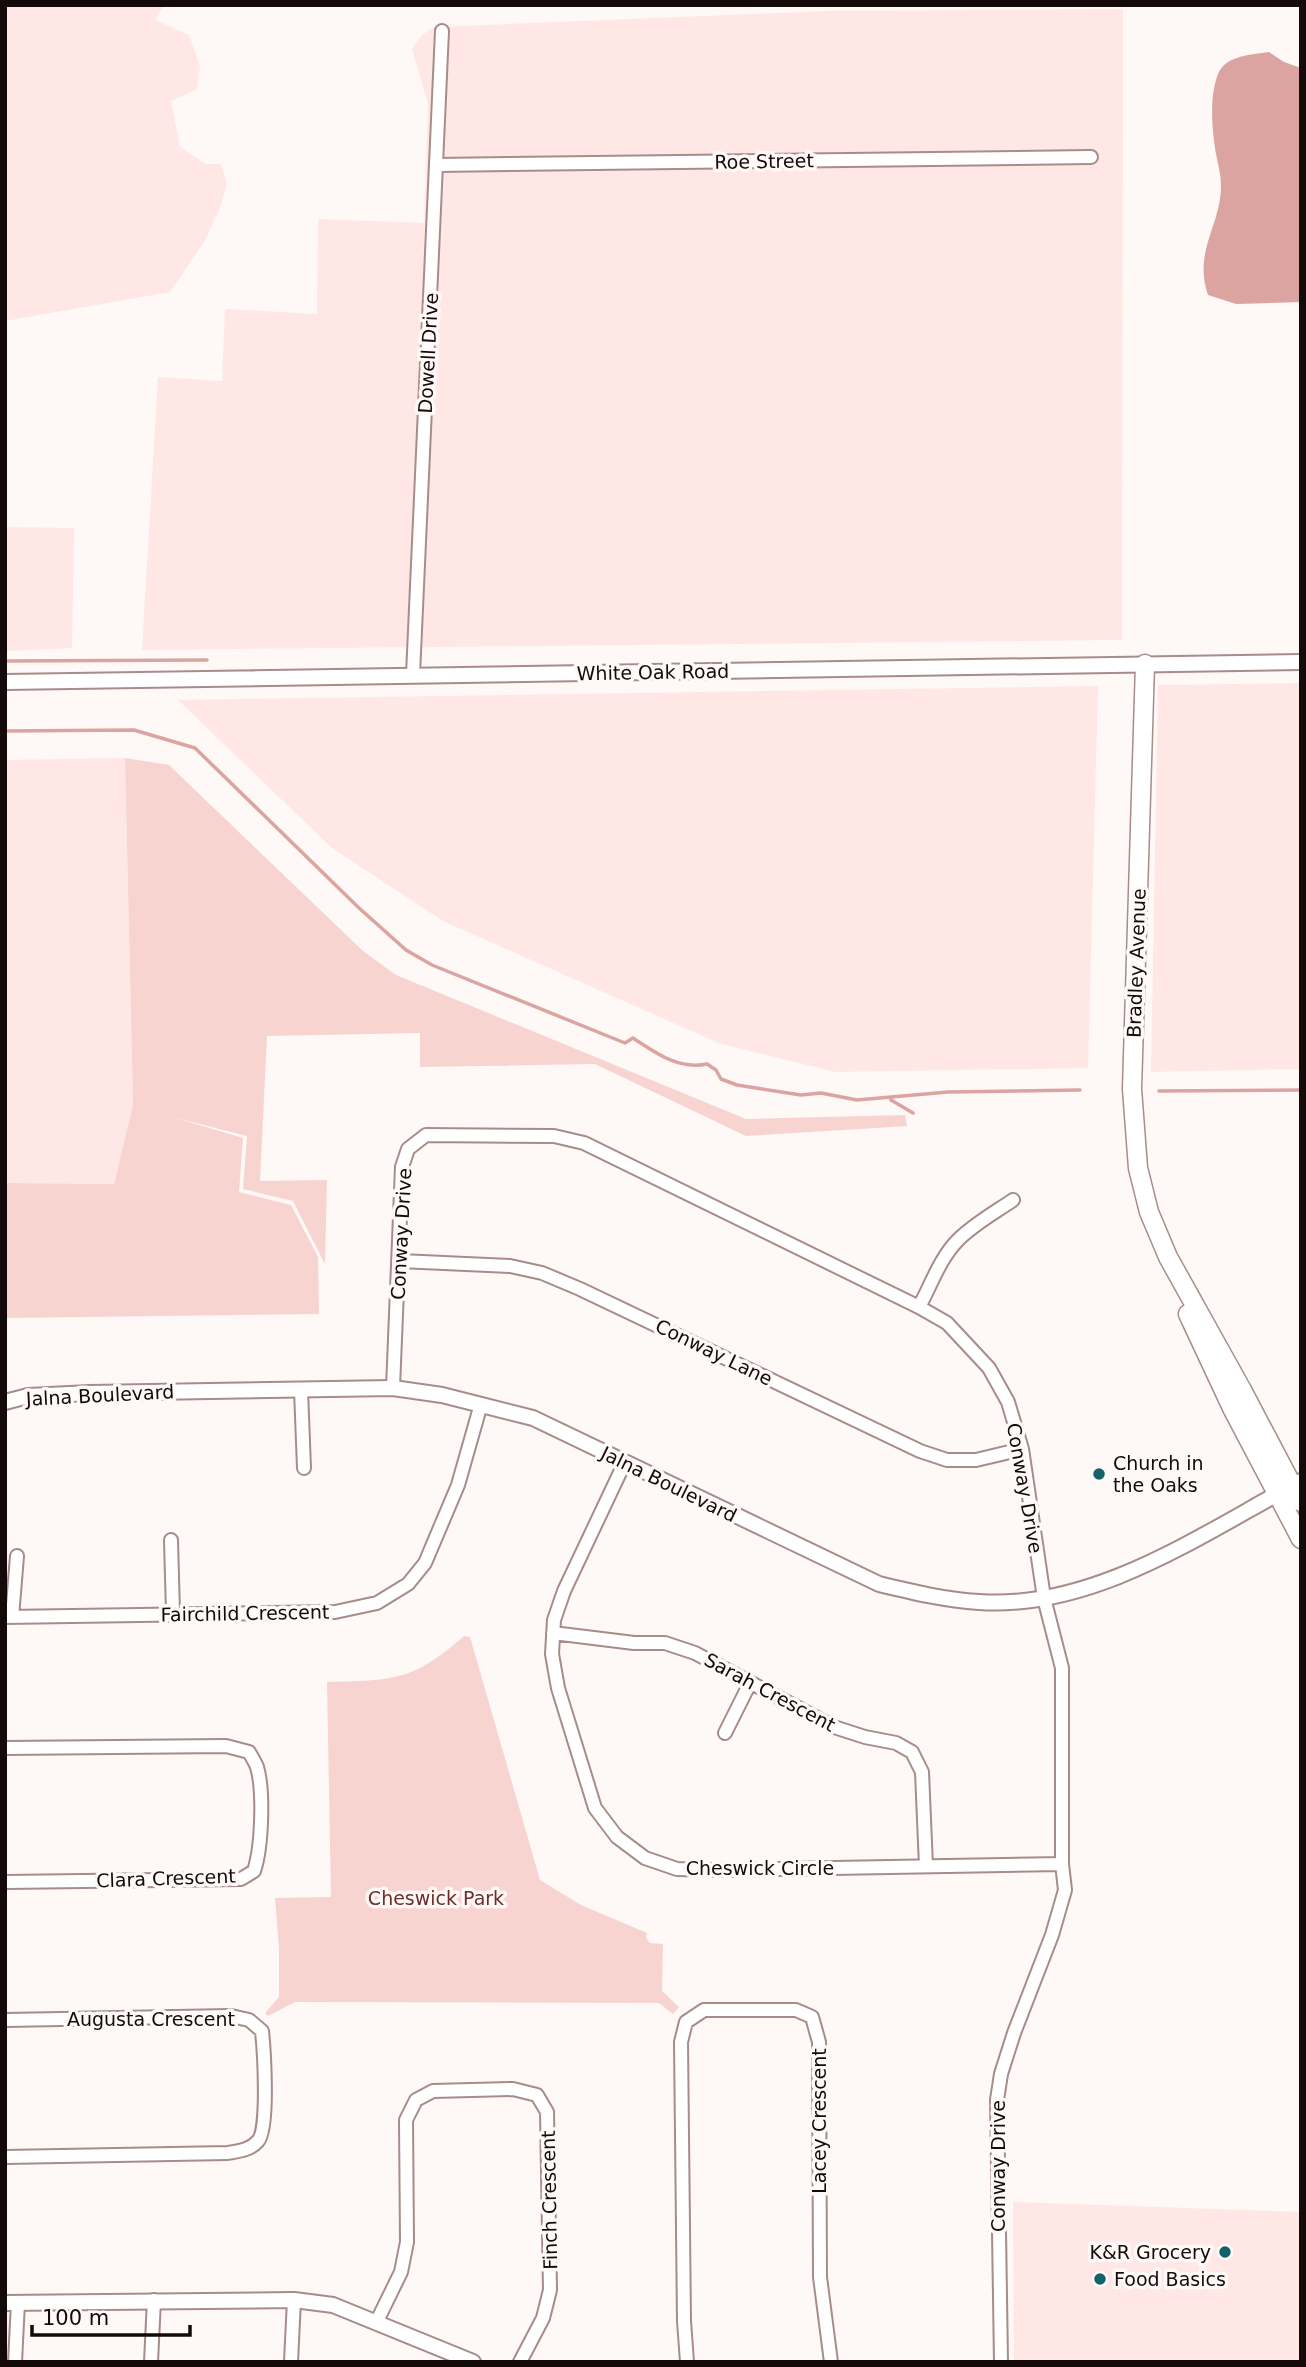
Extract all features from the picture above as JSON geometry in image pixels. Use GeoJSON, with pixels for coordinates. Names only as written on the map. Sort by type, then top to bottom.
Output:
{"type":"FeatureCollection","features":[{"type":"Feature","properties":{"kind":"main road","name":"Bradley Avenue"},"geometry":{"type":"LineString","coordinates":[[1145,664],[1132,1114],[1138,1168],[1156,1232],[1168,1257],[1183,1305],[1232,1408],[1301,1502]]}},
{"type":"Feature","properties":{"kind":"main road","name":"Bradley Avenue"},"geometry":{"type":"LineString","coordinates":[[1290,1486],[1301,1539]]}},
{"type":"Feature","properties":{"kind":"street","name":"Dowell Drive"},"geometry":{"type":"LineString","coordinates":[[413,675],[442,31]]}},
{"type":"Feature","properties":{"kind":"street","name":"Roe Street"},"geometry":{"type":"LineString","coordinates":[[436,165],[1091,157]]}},
{"type":"Feature","properties":{"kind":"street","name":"White Oak Road"},"geometry":{"type":"LineString","coordinates":[[5,682],[1301,662]]}},
{"type":"Feature","properties":{"kind":"street","name":"Conway Drive"},"geometry":{"type":"LineString","coordinates":[[393,1388],[402,1167],[408,1149],[426,1135],[554,1136],[584,1143],[919,1307],[947,1323],[989,1368],[1008,1402],[1021,1450],[1044,1598],[1062,1668],[1062,1864],[1065,1890],[1052,1935],[1014,2033],[1001,2074],[997,2100],[1001,2362]]}},
{"type":"Feature","properties":{"kind":"street"},"geometry":{"type":"LineString","coordinates":[[919,1307],[941,1263],[956,1241],[1013,1200]]}},
{"type":"Feature","properties":{"kind":"street","name":"Conway Lane"},"geometry":{"type":"LineString","coordinates":[[400,1261],[510,1266],[542,1273],[920,1451],[947,1460],[976,1460],[1021,1450]]}},
{"type":"Feature","properties":{"kind":"street","name":"Jalna Boulevard"},"geometry":{"type":"LineString","coordinates":[[5,1402],[28,1396],[78,1394],[393,1388],[442,1395],[533,1418],[624,1464],[879,1584],[930,1596],[981,1603],[1044,1598],[1079,1591],[1126,1574],[1290,1486]]}},
{"type":"Feature","properties":{"kind":"street"},"geometry":{"type":"LineString","coordinates":[[301,1390],[304,1468]]}},
{"type":"Feature","properties":{"kind":"street","name":"Fairchild Crescent"},"geometry":{"type":"LineString","coordinates":[[9,1617],[335,1612],[377,1603],[408,1584],[425,1563],[453,1497],[481,1404]]}},
{"type":"Feature","properties":{"kind":"street","name":"Cheswick Circle"},"geometry":{"type":"LineString","coordinates":[[624,1464],[564,1591],[554,1620],[552,1654],[558,1688],[595,1808],[617,1837],[645,1858],[677,1869],[1062,1864]]}},
{"type":"Feature","properties":{"kind":"street"},"geometry":{"type":"LineString","coordinates":[[171,1540],[173,1613]]}},
{"type":"Feature","properties":{"kind":"street"},"geometry":{"type":"LineString","coordinates":[[9,1617],[17,1556]]}},
{"type":"Feature","properties":{"kind":"street","name":"Sarah Crescent"},"geometry":{"type":"LineString","coordinates":[[553,1633],[634,1643],[665,1643],[695,1653],[834,1727],[864,1737],[896,1743],[912,1752],[922,1772],[926,1866]]}},
{"type":"Feature","properties":{"kind":"street"},"geometry":{"type":"LineString","coordinates":[[725,1733],[750,1683]]}},
{"type":"Feature","properties":{"kind":"street","name":"Clara Crescent"},"geometry":{"type":"LineString","coordinates":[[5,1748],[226,1746],[249,1752],[257,1765],[260,1787],[260,1847],[254,1871],[241,1879],[5,1882]]}},
{"type":"Feature","properties":{"kind":"street","name":"Lacey Crescent"},"geometry":{"type":"LineString","coordinates":[[687,2362],[684,2321],[681,2042],[686,2022],[704,2010],[796,2010],[812,2017],[820,2042],[820,2277],[831,2362]]}},
{"type":"Feature","properties":{"kind":"street","name":"Augusta Crescent"},"geometry":{"type":"LineString","coordinates":[[5,2020],[231,2016],[249,2020],[262,2031],[264,2125],[260,2139],[248,2149],[228,2153],[5,2157]]}},
{"type":"Feature","properties":{"kind":"street","name":"Finch Crescent"},"geometry":{"type":"LineString","coordinates":[[377,2321],[401,2272],[407,2242],[407,2120],[416,2100],[433,2091],[513,2090],[537,2095],[547,2112],[550,2290],[542,2318],[520,2362]]}},
{"type":"Feature","properties":{"kind":"street"},"geometry":{"type":"LineString","coordinates":[[151,2362],[154,2300]]}},
{"type":"Feature","properties":{"kind":"street"},"geometry":{"type":"LineString","coordinates":[[15,2362],[11,2303],[154,2300],[294,2300],[333,2305],[377,2321],[454,2358],[473,2362]]}},
{"type":"Feature","properties":{"kind":"street"},"geometry":{"type":"LineString","coordinates":[[292,2362],[294,2300]]}},
{"type":"Feature","properties":{"kind":"shaded area"},"geometry":{"type":"Polygon","coordinates":[[[5,5],[164,5],[155,20],[189,35],[200,66],[197,89],[171,101],[180,147],[206,164],[221,164],[227,184],[219,210],[204,242],[170,292],[5,321],[5,5]]]}},
{"type":"Feature","properties":{"kind":"shaded area"},"geometry":{"type":"Polygon","coordinates":[[[1123,9],[1122,640],[142,650],[158,377],[222,381],[225,309],[317,314],[318,219],[424,223],[428,104],[412,49],[422,35],[435,27],[827,11],[1123,9]]]}},
{"type":"Feature","properties":{"kind":"shaded area"},"geometry":{"type":"Polygon","coordinates":[[[1269,52],[1284,62],[1301,68],[1301,302],[1236,304],[1208,295],[1204,280],[1206,252],[1220,200],[1221,186],[1213,124],[1213,93],[1218,74],[1227,63],[1240,57],[1269,52]]]}},
{"type":"Feature","properties":{"kind":"shaded area"},"geometry":{"type":"Polygon","coordinates":[[[5,527],[74,528],[72,648],[5,651],[5,527]]]}},
{"type":"Feature","properties":{"kind":"shaded area"},"geometry":{"type":"Polygon","coordinates":[[[1301,683],[1301,1069],[1151,1072],[1158,685],[1301,683]]]}},
{"type":"Feature","properties":{"kind":"shaded area"},"geometry":{"type":"Polygon","coordinates":[[[1098,686],[1088,1068],[836,1072],[721,1044],[443,921],[332,848],[178,700],[1098,686]]]}},
{"type":"Feature","properties":{"kind":"shaded area"},"geometry":{"type":"Polygon","coordinates":[[[125,758],[133,1105],[114,1184],[5,1183],[5,760],[125,758]]]}},
{"type":"Feature","properties":{"kind":"shaded area"},"geometry":{"type":"Polygon","coordinates":[[[1013,2202],[1301,2212],[1301,2362],[1014,2362],[1013,2202]]]}},
{"type":"Feature","properties":{"kind":"green space"},"geometry":{"type":"Polygon","coordinates":[[[125,758],[169,765],[363,951],[396,975],[746,1119],[905,1115],[907,1126],[746,1136],[595,1064],[420,1067],[420,1033],[267,1036],[260,1181],[327,1180],[325,1264],[293,1201],[243,1189],[247,1136],[172,1117],[243,1138],[239,1192],[291,1205],[318,1257],[319,1314],[5,1318],[5,1183],[114,1184],[133,1105],[125,758]]]}},
{"type":"Feature","properties":{"kind":"green space","name":"Cheswick Park"},"geometry":{"type":"Polygon","coordinates":[[[464,1636],[470,1637],[540,1880],[581,1905],[647,1933],[646,1938],[650,1943],[663,1944],[662,1991],[679,2007],[673,2014],[659,2003],[295,2002],[268,2016],[265,2013],[279,1997],[275,1898],[331,1897],[327,1682],[401,1676],[430,1662],[464,1636]]]}},
{"type":"Feature","properties":{"kind":"waterway"},"geometry":{"type":"LineString","coordinates":[[5,661],[207,660]]}},
{"type":"Feature","properties":{"kind":"waterway"},"geometry":{"type":"LineString","coordinates":[[5,731],[134,730],[195,748],[359,908],[406,950],[432,965],[625,1043],[633,1038],[677,1062],[686,1065],[707,1064],[716,1070],[721,1079],[737,1085],[801,1095],[821,1093],[857,1100],[948,1092],[1080,1090]]}},
{"type":"Feature","properties":{"kind":"waterway"},"geometry":{"type":"LineString","coordinates":[[1159,1091],[1301,1090]]}},
{"type":"Feature","properties":{"kind":"waterway"},"geometry":{"type":"LineString","coordinates":[[891,1100],[913,1113]]}},
{"type":"Feature","properties":{"kind":"place","name":"Church in the Oaks"},"geometry":{"type":"Point","coordinates":[1099,1474]}},
{"type":"Feature","properties":{"kind":"place","name":"K&R Grocery"},"geometry":{"type":"Point","coordinates":[1225,2252]}},
{"type":"Feature","properties":{"kind":"place","name":"Food Basics"},"geometry":{"type":"Point","coordinates":[1100,2279]}}]}
